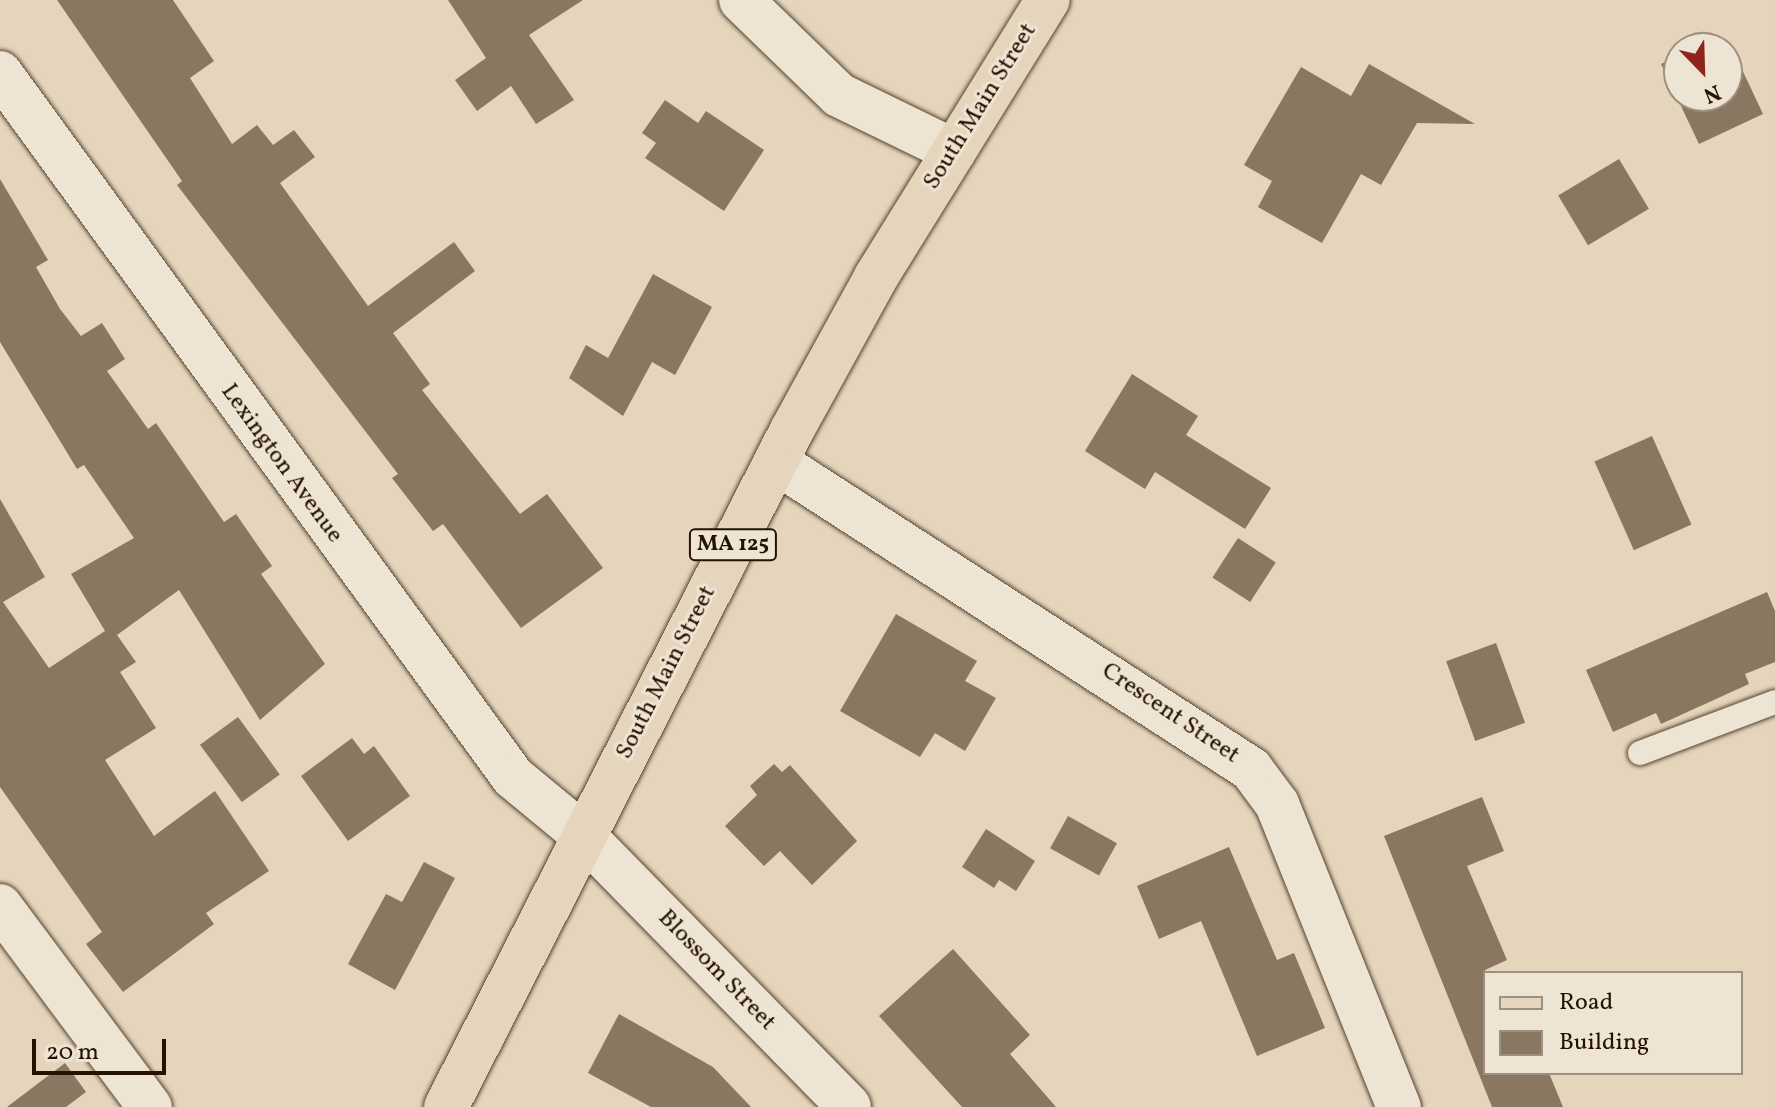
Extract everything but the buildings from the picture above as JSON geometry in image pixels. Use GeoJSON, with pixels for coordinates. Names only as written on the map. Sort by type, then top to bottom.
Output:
{"type":"FeatureCollection","features":[{"type":"Feature","properties":{"kind":"main road","name":"South Main Street"},"geometry":{"type":"LineString","coordinates":[[446,1107],[776,462],[954,151],[1048,0]]}},
{"type":"Feature","properties":{"kind":"street"},"geometry":{"type":"LineString","coordinates":[[741,0],[839,95],[954,151]]}},
{"type":"Feature","properties":{"kind":"street","name":"Lexington Avenue"},"geometry":{"type":"LineString","coordinates":[[0,73],[503,764],[583,835]]}},
{"type":"Feature","properties":{"kind":"street","name":"Crescent Street"},"geometry":{"type":"LineString","coordinates":[[776,462],[1251,769],[1282,816],[1399,1107]]}},
{"type":"Feature","properties":{"kind":"street","name":"Blossom Street"},"geometry":{"type":"LineString","coordinates":[[583,835],[849,1107]]}},
{"type":"Feature","properties":{"kind":"street"},"geometry":{"type":"LineString","coordinates":[[0,906],[150,1107]]}},
{"type":"Feature","properties":{"kind":"lane"},"geometry":{"type":"LineString","coordinates":[[1640,753],[1775,702]]}}]}
